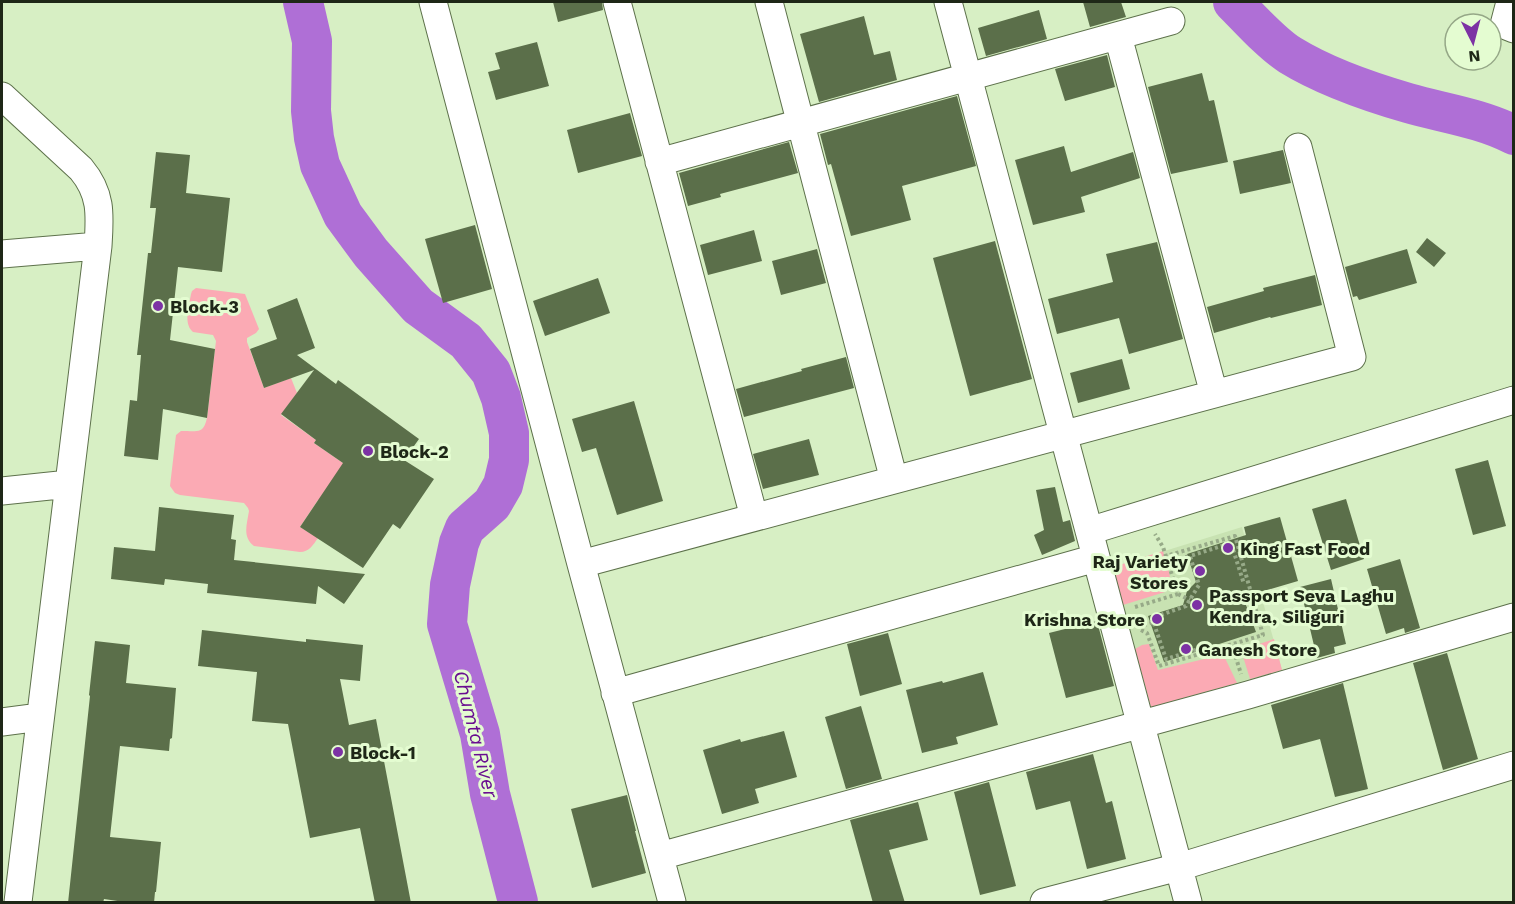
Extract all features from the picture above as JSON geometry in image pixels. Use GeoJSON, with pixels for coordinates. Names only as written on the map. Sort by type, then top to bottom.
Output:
{"type":"FeatureCollection","features":[{"type":"Feature","properties":{"kind":"street"},"geometry":{"type":"LineString","coordinates":[[433,2],[672,903]]}},
{"type":"Feature","properties":{"kind":"street"},"geometry":{"type":"LineString","coordinates":[[617,2],[754,518]]}},
{"type":"Feature","properties":{"kind":"street"},"geometry":{"type":"LineString","coordinates":[[769,2],[894,480]]}},
{"type":"Feature","properties":{"kind":"street"},"geometry":{"type":"LineString","coordinates":[[948,2],[1188,903]]}},
{"type":"Feature","properties":{"kind":"street"},"geometry":{"type":"LineString","coordinates":[[1510,2],[1504,25],[1514,29]]}},
{"type":"Feature","properties":{"kind":"street"},"geometry":{"type":"LineString","coordinates":[[659,162],[1171,21]]}},
{"type":"Feature","properties":{"kind":"street"},"geometry":{"type":"LineString","coordinates":[[1118,36],[1214,394]]}},
{"type":"Feature","properties":{"kind":"street"},"geometry":{"type":"LineString","coordinates":[[2,96],[81,169],[88,178],[100,212],[98,246],[18,903]]}},
{"type":"Feature","properties":{"kind":"street"},"geometry":{"type":"LineString","coordinates":[[581,564],[1352,357],[1298,147]]}},
{"type":"Feature","properties":{"kind":"street"},"geometry":{"type":"LineString","coordinates":[[2,255],[98,246]]}},
{"type":"Feature","properties":{"kind":"street"},"geometry":{"type":"LineString","coordinates":[[1089,531],[1514,400]]}},
{"type":"Feature","properties":{"kind":"street"},"geometry":{"type":"LineString","coordinates":[[2,491],[69,484]]}},
{"type":"Feature","properties":{"kind":"street"},"geometry":{"type":"LineString","coordinates":[[615,693],[1096,558]]}},
{"type":"Feature","properties":{"kind":"street"},"geometry":{"type":"LineString","coordinates":[[660,856],[1248,695],[1514,617]]}},
{"type":"Feature","properties":{"kind":"street"},"geometry":{"type":"LineString","coordinates":[[2,722],[40,717]]}},
{"type":"Feature","properties":{"kind":"street"},"geometry":{"type":"LineString","coordinates":[[1044,903],[1179,867],[1514,765]]}},
{"type":"Feature","properties":{"kind":"path"},"geometry":{"type":"LineString","coordinates":[[1178,594],[1166,556],[1234,536],[1244,584]]}},
{"type":"Feature","properties":{"kind":"path"},"geometry":{"type":"LineString","coordinates":[[1168,562],[1234,542]]}},
{"type":"Feature","properties":{"kind":"path"},"geometry":{"type":"LineString","coordinates":[[1134,618],[1137,628],[1148,633],[1159,666],[1263,635],[1234,542]]}},
{"type":"Feature","properties":{"kind":"path"},"geometry":{"type":"LineString","coordinates":[[1190,556],[1199,585],[1190,600],[1186,606],[1152,618],[1166,659],[1208,646],[1210,651]]}},
{"type":"Feature","properties":{"kind":"path"},"geometry":{"type":"LineString","coordinates":[[1131,609],[1178,594],[1190,600]]}},
{"type":"Feature","properties":{"kind":"path"},"geometry":{"type":"LineString","coordinates":[[1137,628],[1154,622]]}},
{"type":"Feature","properties":{"kind":"shaded area"},"geometry":{"type":"Polygon","coordinates":[[[196,288],[245,294],[259,329],[247,338],[247,342],[264,388],[291,378],[297,393],[281,415],[316,440],[314,443],[343,463],[349,521],[318,500],[300,527],[318,538],[306,551],[254,546],[248,539],[249,511],[244,503],[180,495],[175,493],[170,486],[176,435],[181,431],[201,430],[207,418],[216,341],[213,335],[193,332],[188,324],[191,294],[196,288]]]}},
{"type":"Feature","properties":{"kind":"shaded area"},"geometry":{"type":"Polygon","coordinates":[[[1242,527],[1282,670],[1151,707],[1113,567],[1242,527]]]}},
{"type":"Feature","properties":{"kind":"shaded area"},"geometry":{"type":"Polygon","coordinates":[[[1163,551],[1170,578],[1168,588],[1165,592],[1123,605],[1113,567],[1163,551]]]}},
{"type":"Feature","properties":{"kind":"shaded area"},"geometry":{"type":"Polygon","coordinates":[[[1274,639],[1282,670],[1250,679],[1241,650],[1274,639]]]}},
{"type":"Feature","properties":{"kind":"shaded area"},"geometry":{"type":"Polygon","coordinates":[[[1149,644],[1158,670],[1221,655],[1225,658],[1237,683],[1151,707],[1135,649],[1149,644]]]}},
{"type":"Feature","properties":{"kind":"building"},"geometry":{"type":"Polygon","coordinates":[[[553,2],[602,2],[603,10],[558,22],[553,2]]]}},
{"type":"Feature","properties":{"kind":"building"},"geometry":{"type":"Polygon","coordinates":[[[1083,2],[1121,2],[1126,17],[1090,27],[1083,2]]]}},
{"type":"Feature","properties":{"kind":"building"},"geometry":{"type":"Polygon","coordinates":[[[1039,10],[1047,39],[986,56],[978,28],[1039,10]]]}},
{"type":"Feature","properties":{"kind":"building"},"geometry":{"type":"Polygon","coordinates":[[[864,16],[874,55],[890,51],[897,80],[819,102],[800,34],[864,16]]]}},
{"type":"Feature","properties":{"kind":"building"},"geometry":{"type":"Polygon","coordinates":[[[537,42],[549,86],[496,100],[488,72],[500,69],[495,53],[537,42]]]}},
{"type":"Feature","properties":{"kind":"building"},"geometry":{"type":"Polygon","coordinates":[[[1107,55],[1115,87],[1065,101],[1055,69],[1107,55]]]}},
{"type":"Feature","properties":{"kind":"building"},"geometry":{"type":"Polygon","coordinates":[[[1202,73],[1209,101],[1214,100],[1228,162],[1171,174],[1148,87],[1202,73]]]}},
{"type":"Feature","properties":{"kind":"building"},"geometry":{"type":"Polygon","coordinates":[[[957,96],[976,166],[902,186],[911,220],[851,236],[831,164],[828,165],[820,134],[957,96]]]}},
{"type":"Feature","properties":{"kind":"building"},"geometry":{"type":"Polygon","coordinates":[[[630,113],[642,156],[578,173],[567,130],[630,113]]]}},
{"type":"Feature","properties":{"kind":"building"},"geometry":{"type":"Polygon","coordinates":[[[789,142],[798,173],[720,194],[721,197],[688,206],[679,173],[789,142]]]}},
{"type":"Feature","properties":{"kind":"building"},"geometry":{"type":"Polygon","coordinates":[[[1064,146],[1071,172],[1133,152],[1140,178],[1081,197],[1085,212],[1033,225],[1015,160],[1064,146]]]}},
{"type":"Feature","properties":{"kind":"building"},"geometry":{"type":"Polygon","coordinates":[[[1283,150],[1291,183],[1240,194],[1233,161],[1283,150]]]}},
{"type":"Feature","properties":{"kind":"building","name":"Block-3"},"geometry":{"type":"Polygon","coordinates":[[[156,152],[190,155],[186,193],[230,198],[222,272],[178,267],[170,340],[215,349],[207,418],[163,409],[158,460],[124,456],[130,400],[137,401],[141,355],[137,355],[148,253],[151,253],[156,208],[150,208],[156,152]]]}},
{"type":"Feature","properties":{"kind":"building"},"geometry":{"type":"Polygon","coordinates":[[[475,225],[492,289],[443,303],[425,239],[475,225]]]}},
{"type":"Feature","properties":{"kind":"building"},"geometry":{"type":"Polygon","coordinates":[[[754,230],[762,261],[708,275],[700,245],[754,230]]]}},
{"type":"Feature","properties":{"kind":"building"},"geometry":{"type":"Polygon","coordinates":[[[1427,238],[1446,253],[1434,267],[1416,252],[1427,238]]]}},
{"type":"Feature","properties":{"kind":"building"},"geometry":{"type":"Polygon","coordinates":[[[995,241],[1032,379],[970,396],[933,258],[995,241]]]}},
{"type":"Feature","properties":{"kind":"building"},"geometry":{"type":"Polygon","coordinates":[[[1157,242],[1183,339],[1129,354],[1119,318],[1057,334],[1048,299],[1113,282],[1106,254],[1157,242]]]}},
{"type":"Feature","properties":{"kind":"building"},"geometry":{"type":"Polygon","coordinates":[[[817,249],[826,283],[781,295],[772,261],[817,249]]]}},
{"type":"Feature","properties":{"kind":"building"},"geometry":{"type":"Polygon","coordinates":[[[1407,249],[1417,283],[1359,300],[1357,296],[1353,297],[1345,267],[1407,249]]]}},
{"type":"Feature","properties":{"kind":"building"},"geometry":{"type":"Polygon","coordinates":[[[1315,275],[1322,305],[1214,333],[1207,307],[1264,291],[1263,288],[1315,275]]]}},
{"type":"Feature","properties":{"kind":"building"},"geometry":{"type":"Polygon","coordinates":[[[598,278],[610,313],[545,336],[533,301],[598,278]]]}},
{"type":"Feature","properties":{"kind":"building","name":"Block-2"},"geometry":{"type":"Polygon","coordinates":[[[297,298],[315,348],[297,355],[336,384],[338,380],[419,439],[404,460],[434,479],[400,529],[393,524],[363,568],[300,527],[343,463],[314,443],[316,440],[281,414],[314,370],[264,388],[250,349],[277,339],[267,310],[297,298]]]}},
{"type":"Feature","properties":{"kind":"building"},"geometry":{"type":"Polygon","coordinates":[[[846,357],[854,388],[744,417],[736,389],[846,357]]]}},
{"type":"Feature","properties":{"kind":"building"},"geometry":{"type":"Polygon","coordinates":[[[1122,359],[1130,389],[1078,403],[1070,373],[1122,359]]]}},
{"type":"Feature","properties":{"kind":"building"},"geometry":{"type":"Polygon","coordinates":[[[634,401],[663,501],[617,515],[596,448],[582,452],[572,419],[634,401]]]}},
{"type":"Feature","properties":{"kind":"building"},"geometry":{"type":"Polygon","coordinates":[[[809,439],[819,475],[763,489],[753,454],[809,439]]]}},
{"type":"Feature","properties":{"kind":"building"},"geometry":{"type":"Polygon","coordinates":[[[1488,460],[1506,526],[1473,535],[1455,469],[1488,460]]]}},
{"type":"Feature","properties":{"kind":"building"},"geometry":{"type":"Polygon","coordinates":[[[1055,487],[1063,522],[1070,520],[1075,541],[1042,555],[1034,535],[1044,530],[1036,490],[1055,487]]]}},
{"type":"Feature","properties":{"kind":"building"},"geometry":{"type":"Polygon","coordinates":[[[1346,499],[1364,559],[1331,570],[1312,509],[1346,499]]]}},
{"type":"Feature","properties":{"kind":"building"},"geometry":{"type":"Polygon","coordinates":[[[159,507],[234,515],[231,539],[236,540],[234,560],[365,574],[344,604],[318,586],[316,604],[207,593],[208,584],[165,579],[164,585],[111,579],[114,547],[155,551],[159,507]]]}},
{"type":"Feature","properties":{"kind":"building"},"geometry":{"type":"Polygon","coordinates":[[[1280,517],[1298,581],[1243,597],[1256,632],[1164,662],[1148,616],[1183,605],[1187,591],[1196,582],[1187,554],[1246,535],[1244,527],[1280,517]]]}},
{"type":"Feature","properties":{"kind":"building"},"geometry":{"type":"Polygon","coordinates":[[[1400,559],[1420,628],[1405,633],[1404,628],[1386,634],[1367,569],[1400,559]]]}},
{"type":"Feature","properties":{"kind":"building"},"geometry":{"type":"Polygon","coordinates":[[[1331,579],[1346,644],[1334,647],[1335,653],[1317,658],[1300,587],[1331,579]]]}},
{"type":"Feature","properties":{"kind":"building"},"geometry":{"type":"Polygon","coordinates":[[[1097,621],[1114,686],[1066,698],[1049,633],[1097,621]]]}},
{"type":"Feature","properties":{"kind":"building","name":"Block-1"},"geometry":{"type":"Polygon","coordinates":[[[202,630],[306,642],[306,639],[363,645],[360,681],[340,679],[349,725],[376,719],[411,903],[375,903],[360,828],[310,838],[288,724],[252,721],[257,672],[198,666],[202,630]]]}},
{"type":"Feature","properties":{"kind":"building"},"geometry":{"type":"Polygon","coordinates":[[[888,633],[902,684],[860,696],[847,644],[888,633]]]}},
{"type":"Feature","properties":{"kind":"building"},"geometry":{"type":"Polygon","coordinates":[[[95,641],[130,645],[126,683],[176,688],[169,751],[120,746],[110,837],[161,842],[154,903],[131,903],[104,899],[103,903],[68,903],[95,641]]]}},
{"type":"Feature","properties":{"kind":"building"},"geometry":{"type":"Polygon","coordinates":[[[1447,653],[1478,759],[1443,770],[1413,663],[1447,653]]]}},
{"type":"Feature","properties":{"kind":"building"},"geometry":{"type":"Polygon","coordinates":[[[983,672],[998,725],[956,737],[958,744],[922,753],[906,690],[983,672]]]}},
{"type":"Feature","properties":{"kind":"building"},"geometry":{"type":"Polygon","coordinates":[[[1343,683],[1368,789],[1335,797],[1320,739],[1283,749],[1271,705],[1343,683]]]}},
{"type":"Feature","properties":{"kind":"building"},"geometry":{"type":"Polygon","coordinates":[[[861,706],[882,779],[846,789],[825,717],[861,706]]]}},
{"type":"Feature","properties":{"kind":"building"},"geometry":{"type":"Polygon","coordinates":[[[784,731],[797,777],[755,789],[759,803],[722,814],[703,750],[740,739],[741,742],[784,731]]]}},
{"type":"Feature","properties":{"kind":"building"},"geometry":{"type":"Polygon","coordinates":[[[1093,754],[1106,803],[1112,801],[1126,859],[1087,869],[1070,801],[1036,810],[1026,772],[1093,754]]]}},
{"type":"Feature","properties":{"kind":"building"},"geometry":{"type":"Polygon","coordinates":[[[989,782],[1016,886],[980,895],[954,792],[989,782]]]}},
{"type":"Feature","properties":{"kind":"building"},"geometry":{"type":"Polygon","coordinates":[[[627,795],[646,873],[592,888],[571,809],[627,795]]]}},
{"type":"Feature","properties":{"kind":"building"},"geometry":{"type":"Polygon","coordinates":[[[918,802],[928,840],[889,850],[905,903],[873,903],[850,820],[918,802]]]}},
{"type":"Feature","properties":{"kind":"waterway","name":"Chumta River"},"geometry":{"type":"LineString","coordinates":[[303,2],[312,41],[311,111],[314,138],[320,165],[343,215],[371,253],[418,306],[466,341],[491,372],[501,398],[509,433],[509,460],[503,485],[492,504],[465,528],[459,543],[450,585],[447,624],[480,734],[490,794],[518,902]]}},
{"type":"Feature","properties":{"kind":"waterway"},"geometry":{"type":"LineString","coordinates":[[1233,2],[1283,50],[1317,70],[1378,94],[1475,120],[1514,135]]}},
{"type":"Feature","properties":{"kind":"place","name":"Block-3"},"geometry":{"type":"Point","coordinates":[158,306]}},
{"type":"Feature","properties":{"kind":"place","name":"Block-2"},"geometry":{"type":"Point","coordinates":[368,451]}},
{"type":"Feature","properties":{"kind":"place","name":"King Fast Food"},"geometry":{"type":"Point","coordinates":[1228,548]}},
{"type":"Feature","properties":{"kind":"place","name":"Raj Variety Stores"},"geometry":{"type":"Point","coordinates":[1200,571]}},
{"type":"Feature","properties":{"kind":"place","name":"Passport Seva Laghu Kendra, Siliguri"},"geometry":{"type":"Point","coordinates":[1197,605]}},
{"type":"Feature","properties":{"kind":"place","name":"Krishna Store"},"geometry":{"type":"Point","coordinates":[1157,619]}},
{"type":"Feature","properties":{"kind":"place","name":"Ganesh Store"},"geometry":{"type":"Point","coordinates":[1186,649]}},
{"type":"Feature","properties":{"kind":"place","name":"Block-1"},"geometry":{"type":"Point","coordinates":[338,752]}}]}
